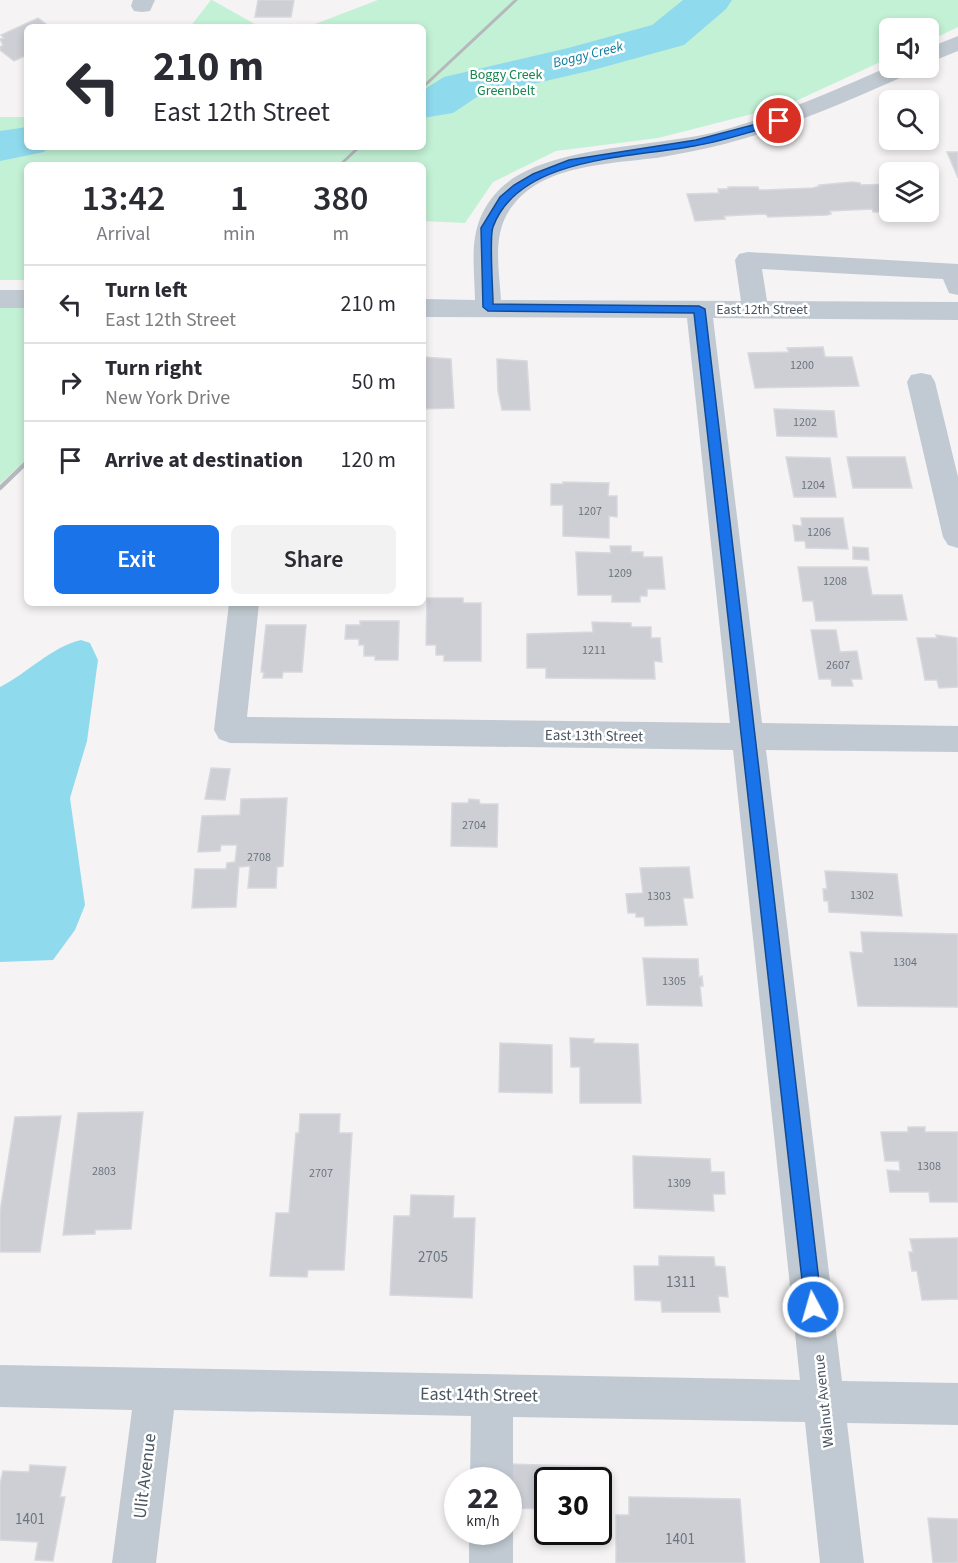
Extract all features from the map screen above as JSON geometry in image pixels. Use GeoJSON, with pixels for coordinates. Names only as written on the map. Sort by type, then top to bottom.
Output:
{"type":"FeatureCollection","features":[{"type":"Feature","properties":{"kind":"street"},"geometry":{"type":"LineString","coordinates":[[939,51],[958,43]]}},
{"type":"Feature","properties":{"kind":"street"},"geometry":{"type":"LineString","coordinates":[[488,307],[487,228],[504,200],[518,187],[536,176],[569,163],[665,149],[747,131],[789,117],[880,78]]}},
{"type":"Feature","properties":{"kind":"street"},"geometry":{"type":"LineString","coordinates":[[754,309],[748,260],[954,272],[958,287]]}},
{"type":"Feature","properties":{"kind":"street"},"geometry":{"type":"LineString","coordinates":[[0,299],[24,299]]}},
{"type":"Feature","properties":{"kind":"street","name":"East 12th Street"},"geometry":{"type":"LineString","coordinates":[[426,308],[958,311]]}},
{"type":"Feature","properties":{"kind":"street","name":"Walnut Avenue"},"geometry":{"type":"LineString","coordinates":[[699,309],[842,1563]]}},
{"type":"Feature","properties":{"kind":"street"},"geometry":{"type":"LineString","coordinates":[[0,321],[24,321]]}},
{"type":"Feature","properties":{"kind":"street"},"geometry":{"type":"LineString","coordinates":[[921,382],[958,537]]}},
{"type":"Feature","properties":{"kind":"street","name":"East 13th Street"},"geometry":{"type":"LineString","coordinates":[[244,606],[230,730],[958,739]]}},
{"type":"Feature","properties":{"kind":"street","name":"East 14th Street"},"geometry":{"type":"LineString","coordinates":[[0,1386],[958,1404]]}},
{"type":"Feature","properties":{"kind":"street","name":"Ulit Avenue"},"geometry":{"type":"LineString","coordinates":[[134,1563],[156,1389]]}},
{"type":"Feature","properties":{"kind":"street"},"geometry":{"type":"LineString","coordinates":[[491,1467],[492,1395]]}},
{"type":"Feature","properties":{"kind":"street"},"geometry":{"type":"LineString","coordinates":[[491,1545],[491,1563]]}},
{"type":"Feature","properties":{"kind":"green space"},"geometry":{"type":"Polygon","coordinates":[[[212,0],[255,24],[192,24],[212,0]]]}},
{"type":"Feature","properties":{"kind":"green space","name":"Boggy Creek Greenbelt"},"geometry":{"type":"Polygon","coordinates":[[[378,0],[958,0],[958,27],[939,36],[939,18],[879,18],[879,63],[787,105],[658,138],[556,151],[493,182],[465,223],[426,221],[426,162],[24,162],[24,280],[0,280],[0,117],[24,117],[24,150],[426,150],[426,24],[315,24],[378,0]]]}},
{"type":"Feature","properties":{"kind":"green space"},"geometry":{"type":"Polygon","coordinates":[[[0,308],[24,308],[24,462],[0,484],[0,308]]]}},
{"type":"Feature","properties":{"kind":"water"},"geometry":{"type":"Polygon","coordinates":[[[81,640],[90,643],[98,660],[87,741],[70,798],[85,905],[75,930],[53,960],[0,962],[0,687],[60,648],[81,640]]]}},
{"type":"Feature","properties":{"kind":"building"},"geometry":{"type":"Polygon","coordinates":[[[258,0],[294,0],[291,17],[255,17],[258,0]]]}},
{"type":"Feature","properties":{"kind":"building"},"geometry":{"type":"Polygon","coordinates":[[[38,18],[46,24],[25,24],[38,18]]]}},
{"type":"Feature","properties":{"kind":"building"},"geometry":{"type":"Polygon","coordinates":[[[24,24],[24,56],[14,61],[0,50],[3,45],[0,39],[4,38],[1,35],[24,24]]]}},
{"type":"Feature","properties":{"kind":"building"},"geometry":{"type":"Polygon","coordinates":[[[947,152],[958,152],[958,178],[947,152]]]}},
{"type":"Feature","properties":{"kind":"building"},"geometry":{"type":"Polygon","coordinates":[[[852,182],[861,185],[879,184],[879,212],[873,212],[872,209],[830,211],[831,214],[827,215],[724,216],[725,219],[695,221],[687,194],[719,193],[718,189],[728,189],[728,187],[758,187],[759,190],[765,190],[813,188],[819,185],[852,182]]]}},
{"type":"Feature","properties":{"kind":"building"},"geometry":{"type":"Polygon","coordinates":[[[823,347],[825,357],[852,357],[859,386],[755,388],[748,353],[789,352],[787,348],[823,347]]]}},
{"type":"Feature","properties":{"kind":"building"},"geometry":{"type":"Polygon","coordinates":[[[426,357],[451,359],[454,408],[426,409],[426,357]]]}},
{"type":"Feature","properties":{"kind":"building"},"geometry":{"type":"Polygon","coordinates":[[[497,359],[527,361],[530,410],[502,410],[498,391],[497,359]]]}},
{"type":"Feature","properties":{"kind":"building"},"geometry":{"type":"Polygon","coordinates":[[[774,409],[834,411],[837,437],[777,436],[774,409]]]}},
{"type":"Feature","properties":{"kind":"building"},"geometry":{"type":"Polygon","coordinates":[[[786,457],[830,458],[836,497],[794,497],[786,457]]]}},
{"type":"Feature","properties":{"kind":"building"},"geometry":{"type":"Polygon","coordinates":[[[847,457],[905,457],[912,488],[853,488],[847,457]]]}},
{"type":"Feature","properties":{"kind":"building"},"geometry":{"type":"Polygon","coordinates":[[[563,482],[609,483],[608,496],[617,496],[617,517],[609,516],[609,538],[563,536],[563,505],[551,505],[551,484],[563,484],[563,482]]]}},
{"type":"Feature","properties":{"kind":"building"},"geometry":{"type":"Polygon","coordinates":[[[801,518],[843,518],[848,549],[806,548],[805,541],[795,541],[793,525],[802,526],[801,518]]]}},
{"type":"Feature","properties":{"kind":"building"},"geometry":{"type":"Polygon","coordinates":[[[610,546],[631,546],[631,552],[643,552],[643,557],[662,557],[665,589],[647,589],[647,596],[640,596],[640,602],[612,602],[612,595],[578,595],[576,552],[611,553],[610,546]]]}},
{"type":"Feature","properties":{"kind":"building"},"geometry":{"type":"Polygon","coordinates":[[[853,547],[868,548],[869,560],[853,559],[853,547]]]}},
{"type":"Feature","properties":{"kind":"building"},"geometry":{"type":"Polygon","coordinates":[[[798,567],[867,567],[872,595],[902,595],[907,620],[816,621],[813,601],[803,601],[798,567]]]}},
{"type":"Feature","properties":{"kind":"building"},"geometry":{"type":"Polygon","coordinates":[[[427,598],[463,598],[463,603],[481,603],[481,661],[444,661],[444,655],[436,655],[436,645],[426,645],[427,598]]]}},
{"type":"Feature","properties":{"kind":"building"},"geometry":{"type":"Polygon","coordinates":[[[360,621],[399,621],[398,660],[375,660],[375,656],[364,656],[364,645],[359,645],[359,639],[345,639],[346,625],[360,625],[360,621]]]}},
{"type":"Feature","properties":{"kind":"building"},"geometry":{"type":"Polygon","coordinates":[[[592,622],[631,623],[631,627],[651,627],[651,638],[660,638],[662,662],[654,661],[655,679],[546,678],[546,668],[527,668],[527,634],[593,632],[592,622]]]}},
{"type":"Feature","properties":{"kind":"building"},"geometry":{"type":"Polygon","coordinates":[[[266,625],[306,625],[302,672],[283,672],[282,678],[263,678],[264,672],[261,672],[266,625]]]}},
{"type":"Feature","properties":{"kind":"building"},"geometry":{"type":"Polygon","coordinates":[[[811,630],[836,630],[840,652],[857,651],[862,679],[851,679],[853,686],[832,686],[831,679],[819,679],[811,630]]]}},
{"type":"Feature","properties":{"kind":"building"},"geometry":{"type":"Polygon","coordinates":[[[936,635],[957,638],[958,687],[939,688],[937,680],[925,680],[917,638],[937,638],[936,635]]]}},
{"type":"Feature","properties":{"kind":"building"},"geometry":{"type":"Polygon","coordinates":[[[211,768],[230,769],[225,800],[205,799],[211,768]]]}},
{"type":"Feature","properties":{"kind":"building"},"geometry":{"type":"Polygon","coordinates":[[[287,798],[283,866],[277,867],[276,888],[248,888],[250,866],[239,867],[236,907],[192,908],[195,869],[226,869],[227,863],[235,862],[237,845],[221,845],[220,851],[198,852],[202,816],[240,815],[241,799],[287,798]]]}},
{"type":"Feature","properties":{"kind":"building"},"geometry":{"type":"Polygon","coordinates":[[[469,799],[479,800],[480,804],[498,804],[497,847],[451,846],[452,803],[468,803],[469,799]]]}},
{"type":"Feature","properties":{"kind":"building"},"geometry":{"type":"Polygon","coordinates":[[[689,867],[693,898],[683,898],[687,925],[645,926],[644,917],[636,917],[636,913],[628,913],[626,894],[643,893],[640,868],[689,867]]]}},
{"type":"Feature","properties":{"kind":"building"},"geometry":{"type":"Polygon","coordinates":[[[825,871],[897,874],[902,916],[829,912],[828,901],[824,901],[823,889],[827,889],[825,871]]]}},
{"type":"Feature","properties":{"kind":"building"},"geometry":{"type":"Polygon","coordinates":[[[861,932],[958,934],[958,1007],[858,1006],[850,952],[863,953],[861,932]]]}},
{"type":"Feature","properties":{"kind":"building"},"geometry":{"type":"Polygon","coordinates":[[[643,958],[698,959],[699,977],[702,976],[703,986],[700,986],[702,1006],[647,1005],[643,958]]]}},
{"type":"Feature","properties":{"kind":"building"},"geometry":{"type":"Polygon","coordinates":[[[570,1038],[594,1039],[593,1043],[638,1044],[641,1103],[580,1103],[580,1067],[571,1067],[570,1038]]]}},
{"type":"Feature","properties":{"kind":"building"},"geometry":{"type":"Polygon","coordinates":[[[500,1043],[552,1045],[552,1093],[499,1092],[500,1043]]]}},
{"type":"Feature","properties":{"kind":"building"},"geometry":{"type":"Polygon","coordinates":[[[143,1112],[131,1229],[95,1230],[95,1234],[63,1235],[78,1113],[143,1112]]]}},
{"type":"Feature","properties":{"kind":"building"},"geometry":{"type":"Polygon","coordinates":[[[300,1114],[340,1114],[339,1133],[352,1133],[344,1270],[308,1270],[307,1277],[270,1276],[276,1213],[289,1213],[296,1133],[299,1133],[300,1114]]]}},
{"type":"Feature","properties":{"kind":"building"},"geometry":{"type":"Polygon","coordinates":[[[61,1116],[40,1252],[0,1252],[0,1212],[15,1117],[61,1116]]]}},
{"type":"Feature","properties":{"kind":"building"},"geometry":{"type":"Polygon","coordinates":[[[908,1127],[925,1127],[925,1132],[958,1132],[958,1202],[930,1202],[929,1192],[890,1192],[887,1170],[900,1171],[899,1161],[885,1161],[881,1132],[908,1132],[908,1127]]]}},
{"type":"Feature","properties":{"kind":"building"},"geometry":{"type":"Polygon","coordinates":[[[633,1156],[710,1159],[711,1172],[724,1172],[725,1194],[713,1194],[714,1211],[634,1208],[633,1156]]]}},
{"type":"Feature","properties":{"kind":"building"},"geometry":{"type":"Polygon","coordinates":[[[411,1195],[454,1196],[453,1218],[475,1218],[472,1298],[390,1295],[394,1216],[410,1216],[411,1195]]]}},
{"type":"Feature","properties":{"kind":"building"},"geometry":{"type":"Polygon","coordinates":[[[958,1238],[958,1299],[922,1300],[917,1271],[912,1271],[911,1266],[909,1252],[913,1252],[910,1239],[958,1238]]]}},
{"type":"Feature","properties":{"kind":"building"},"geometry":{"type":"Polygon","coordinates":[[[659,1256],[714,1257],[715,1266],[725,1267],[728,1297],[718,1296],[720,1312],[662,1312],[661,1301],[635,1300],[634,1266],[659,1266],[659,1256]]]}},
{"type":"Feature","properties":{"kind":"building"},"geometry":{"type":"Polygon","coordinates":[[[507,1464],[606,1467],[534,1467],[534,1509],[522,1508],[522,1467],[507,1467],[507,1464]]]}},
{"type":"Feature","properties":{"kind":"building"},"geometry":{"type":"Polygon","coordinates":[[[30,1465],[66,1467],[60,1497],[65,1497],[53,1561],[35,1560],[38,1542],[0,1540],[0,1484],[3,1471],[29,1472],[30,1465]]]}},
{"type":"Feature","properties":{"kind":"building"},"geometry":{"type":"Polygon","coordinates":[[[629,1497],[740,1499],[745,1563],[616,1563],[616,1515],[629,1515],[629,1497]]]}},
{"type":"Feature","properties":{"kind":"building"},"geometry":{"type":"Polygon","coordinates":[[[928,1518],[958,1519],[958,1563],[933,1563],[928,1518]]]}},
{"type":"Feature","properties":{"kind":"waterway","name":"Boggy Creek"},"geometry":{"type":"LineString","coordinates":[[426,104],[436,103],[461,87],[577,60],[668,35],[710,0]]}},
{"type":"Feature","properties":{"kind":"waterway","name":"Boggy Creek"},"geometry":{"type":"LineString","coordinates":[[0,146],[24,142]]}},
{"type":"Feature","properties":{"kind":"railway"},"geometry":{"type":"LineString","coordinates":[[426,84],[516,0]]}},
{"type":"Feature","properties":{"kind":"railway"},"geometry":{"type":"LineString","coordinates":[[343,162],[356,150]]}},
{"type":"Feature","properties":{"kind":"railway"},"geometry":{"type":"LineString","coordinates":[[0,488],[24,465]]}},
{"type":"Feature","properties":{"kind":"route"},"geometry":{"type":"LineString","coordinates":[[779,121],[696,143],[569,163],[536,176],[518,187],[494,213],[487,228],[488,307],[699,309],[813,1307]]}}]}
